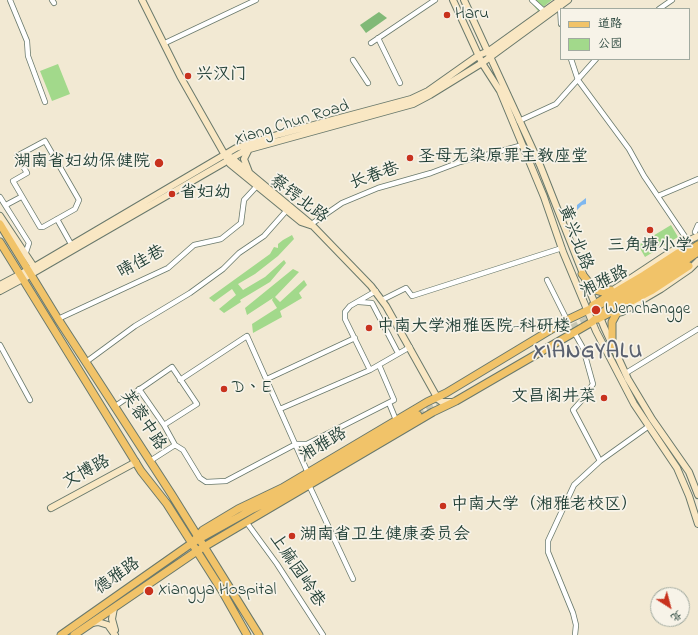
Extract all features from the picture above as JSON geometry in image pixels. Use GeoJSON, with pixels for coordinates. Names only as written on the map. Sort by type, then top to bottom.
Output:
{"type":"FeatureCollection","features":[{"type":"Feature","properties":{"kind":"main road","name":"蔡锷北路"},"geometry":{"type":"LineString","coordinates":[[142,0],[163,44],[227,157],[237,170],[256,187],[301,222],[311,224]]}},
{"type":"Feature","properties":{"kind":"main road","name":"蔡锷北路"},"geometry":{"type":"LineString","coordinates":[[146,0],[165,43],[220,145]]}},
{"type":"Feature","properties":{"kind":"main road","name":"黄兴北路"},"geometry":{"type":"LineString","coordinates":[[453,0],[482,63],[500,91],[544,197],[562,248],[592,322],[618,376],[681,476],[698,524]]}},
{"type":"Feature","properties":{"kind":"main road","name":"黄兴北路"},"geometry":{"type":"LineString","coordinates":[[464,0],[540,165],[582,274],[612,345],[642,404],[689,472],[698,495]]}},
{"type":"Feature","properties":{"kind":"main road","name":"Xiang Chun Road"},"geometry":{"type":"LineString","coordinates":[[21,277],[30,269],[71,244],[210,163],[252,148],[412,104],[430,96],[482,63],[489,54],[545,12],[568,0]]}},
{"type":"Feature","properties":{"kind":"main road","name":"Xiang Chun Road"},"geometry":{"type":"LineString","coordinates":[[30,269],[208,171],[227,157],[236,148],[280,134],[411,100],[428,91],[479,54],[489,54],[560,3]]}},
{"type":"Feature","properties":{"kind":"main road"},"geometry":{"type":"LineString","coordinates":[[210,163],[217,154],[220,145],[229,150],[236,148]]}},
{"type":"Feature","properties":{"kind":"main road"},"geometry":{"type":"LineString","coordinates":[[252,148],[246,153],[244,159],[245,166],[252,176]]}},
{"type":"Feature","properties":{"kind":"main road","name":"蔡锷北路"},"geometry":{"type":"LineString","coordinates":[[227,157],[311,224],[376,291],[410,347],[437,397],[442,402],[446,403]]}},
{"type":"Feature","properties":{"kind":"main road"},"geometry":{"type":"LineString","coordinates":[[208,171],[224,167],[237,170]]}},
{"type":"Feature","properties":{"kind":"main road"},"geometry":{"type":"LineString","coordinates":[[0,216],[25,255],[30,269]]}},
{"type":"Feature","properties":{"kind":"main road","name":"芙蓉中路"},"geometry":{"type":"LineString","coordinates":[[0,224],[30,269],[58,319],[199,538],[259,635]]}},
{"type":"Feature","properties":{"kind":"main road"},"geometry":{"type":"LineString","coordinates":[[601,298],[628,284],[687,244],[697,234]]}},
{"type":"Feature","properties":{"kind":"main road","name":"芙蓉中路"},"geometry":{"type":"LineString","coordinates":[[0,242],[136,462],[167,504],[192,543],[247,635]]}},
{"type":"Feature","properties":{"kind":"main road"},"geometry":{"type":"LineString","coordinates":[[595,305],[601,298],[614,289],[687,244]]}},
{"type":"Feature","properties":{"kind":"main road","name":"湘雅路"},"geometry":{"type":"LineString","coordinates":[[199,538],[203,530],[245,505],[276,492],[567,320],[640,284],[698,245]]}},
{"type":"Feature","properties":{"kind":"main road","name":"芙蓉中路"},"geometry":{"type":"LineString","coordinates":[[0,247],[21,277]]}},
{"type":"Feature","properties":{"kind":"main road","name":"湘雅路"},"geometry":{"type":"LineString","coordinates":[[434,412],[446,403],[573,330],[592,322],[600,317],[607,309],[650,285],[698,252]]}},
{"type":"Feature","properties":{"kind":"main road"},"geometry":{"type":"LineString","coordinates":[[600,317],[622,312],[690,269],[698,261]]}},
{"type":"Feature","properties":{"kind":"main road"},"geometry":{"type":"LineString","coordinates":[[608,315],[689,266]]}},
{"type":"Feature","properties":{"kind":"main road"},"geometry":{"type":"LineString","coordinates":[[582,274],[590,285],[598,292],[605,292],[628,284]]}},
{"type":"Feature","properties":{"kind":"main road"},"geometry":{"type":"LineString","coordinates":[[0,285],[21,277]]}},
{"type":"Feature","properties":{"kind":"main road"},"geometry":{"type":"LineString","coordinates":[[0,290],[21,277]]}},
{"type":"Feature","properties":{"kind":"main road"},"geometry":{"type":"LineString","coordinates":[[612,345],[611,325],[616,313],[622,307]]}},
{"type":"Feature","properties":{"kind":"main road","name":"湘雅路"},"geometry":{"type":"LineString","coordinates":[[197,551],[434,412],[456,401],[573,330]]}},
{"type":"Feature","properties":{"kind":"main road"},"geometry":{"type":"LineString","coordinates":[[446,403],[456,401]]}},
{"type":"Feature","properties":{"kind":"main road","name":"湘雅路"},"geometry":{"type":"LineString","coordinates":[[192,543],[253,509],[286,493],[418,415]]}},
{"type":"Feature","properties":{"kind":"main road","name":"文博路"},"geometry":{"type":"LineString","coordinates":[[51,508],[136,462]]}},
{"type":"Feature","properties":{"kind":"main road","name":"德雅路"},"geometry":{"type":"LineString","coordinates":[[61,635],[192,543]]}},
{"type":"Feature","properties":{"kind":"main road","name":"德雅路"},"geometry":{"type":"LineString","coordinates":[[74,635],[197,551]]}},
{"type":"Feature","properties":{"kind":"main road"},"geometry":{"type":"LineString","coordinates":[[114,608],[112,622],[116,635]]}},
{"type":"Feature","properties":{"kind":"main road"},"geometry":{"type":"LineString","coordinates":[[92,623],[98,622],[108,625],[116,635]]}},
{"type":"Feature","properties":{"kind":"street"},"geometry":{"type":"LineString","coordinates":[[10,0],[27,41],[28,56],[45,102]]}},
{"type":"Feature","properties":{"kind":"street"},"geometry":{"type":"LineString","coordinates":[[165,43],[256,0]]}},
{"type":"Feature","properties":{"kind":"street"},"geometry":{"type":"LineString","coordinates":[[371,43],[435,0]]}},
{"type":"Feature","properties":{"kind":"street"},"geometry":{"type":"LineString","coordinates":[[532,0],[545,12]]}},
{"type":"Feature","properties":{"kind":"street"},"geometry":{"type":"LineString","coordinates":[[660,8],[672,0]]}},
{"type":"Feature","properties":{"kind":"street"},"geometry":{"type":"LineString","coordinates":[[378,38],[400,83]]}},
{"type":"Feature","properties":{"kind":"street"},"geometry":{"type":"LineString","coordinates":[[353,60],[368,83]]}},
{"type":"Feature","properties":{"kind":"street"},"geometry":{"type":"LineString","coordinates":[[570,60],[578,80],[629,149],[687,244]]}},
{"type":"Feature","properties":{"kind":"street"},"geometry":{"type":"LineString","coordinates":[[519,121],[556,104],[595,60]]}},
{"type":"Feature","properties":{"kind":"street"},"geometry":{"type":"LineString","coordinates":[[45,140],[79,200],[75,209],[57,219],[40,227],[13,181],[27,173],[17,156],[45,140]]}},
{"type":"Feature","properties":{"kind":"street","name":"长春巷"},"geometry":{"type":"LineString","coordinates":[[311,224],[342,203],[378,188],[431,173],[460,162],[523,145]]}},
{"type":"Feature","properties":{"kind":"street"},"geometry":{"type":"LineString","coordinates":[[658,196],[698,178]]}},
{"type":"Feature","properties":{"kind":"street","name":"晴佳巷"},"geometry":{"type":"LineString","coordinates":[[58,319],[168,268],[194,245],[221,239],[241,223],[244,200],[256,187]]}},
{"type":"Feature","properties":{"kind":"street"},"geometry":{"type":"LineString","coordinates":[[0,197],[29,243],[25,255]]}},
{"type":"Feature","properties":{"kind":"street"},"geometry":{"type":"LineString","coordinates":[[6,205],[21,197]]}},
{"type":"Feature","properties":{"kind":"street"},"geometry":{"type":"LineString","coordinates":[[86,362],[135,326],[190,293],[223,269],[239,253],[264,236],[287,210]]}},
{"type":"Feature","properties":{"kind":"street"},"geometry":{"type":"LineString","coordinates":[[57,219],[71,244]]}},
{"type":"Feature","properties":{"kind":"street"},"geometry":{"type":"LineString","coordinates":[[697,234],[698,225]]}},
{"type":"Feature","properties":{"kind":"street"},"geometry":{"type":"LineString","coordinates":[[382,300],[406,288],[412,296],[562,248]]}},
{"type":"Feature","properties":{"kind":"street"},"geometry":{"type":"LineString","coordinates":[[547,280],[567,320]]}},
{"type":"Feature","properties":{"kind":"street"},"geometry":{"type":"LineString","coordinates":[[370,370],[345,319],[345,312],[350,306],[376,291]]}},
{"type":"Feature","properties":{"kind":"street"},"geometry":{"type":"LineString","coordinates":[[357,302],[372,303],[398,353]]}},
{"type":"Feature","properties":{"kind":"street"},"geometry":{"type":"LineString","coordinates":[[626,373],[698,329]]}},
{"type":"Feature","properties":{"kind":"street"},"geometry":{"type":"LineString","coordinates":[[573,330],[583,348],[593,384],[573,410],[600,461]]}},
{"type":"Feature","properties":{"kind":"street"},"geometry":{"type":"LineString","coordinates":[[180,380],[247,336],[308,473]]}},
{"type":"Feature","properties":{"kind":"street"},"geometry":{"type":"LineString","coordinates":[[267,379],[355,338]]}},
{"type":"Feature","properties":{"kind":"street"},"geometry":{"type":"LineString","coordinates":[[0,345],[30,400]]}},
{"type":"Feature","properties":{"kind":"street"},"geometry":{"type":"LineString","coordinates":[[280,409],[370,370],[410,347]]}},
{"type":"Feature","properties":{"kind":"street"},"geometry":{"type":"LineString","coordinates":[[139,388],[164,425],[175,445],[183,450],[200,478],[206,482],[226,481],[296,444],[307,444],[394,400],[379,365]]}},
{"type":"Feature","properties":{"kind":"street"},"geometry":{"type":"LineString","coordinates":[[114,406],[172,367],[197,404],[164,425]]}},
{"type":"Feature","properties":{"kind":"street"},"geometry":{"type":"LineString","coordinates":[[389,403],[396,420]]}},
{"type":"Feature","properties":{"kind":"street"},"geometry":{"type":"LineString","coordinates":[[575,635],[576,625],[573,613],[548,552],[548,541],[574,485],[600,461],[649,426]]}},
{"type":"Feature","properties":{"kind":"street"},"geometry":{"type":"LineString","coordinates":[[150,461],[175,445]]}},
{"type":"Feature","properties":{"kind":"street"},"geometry":{"type":"LineString","coordinates":[[309,485],[353,579]]}},
{"type":"Feature","properties":{"kind":"street","name":"上麻园岭巷"},"geometry":{"type":"LineString","coordinates":[[247,523],[277,564],[323,635]]}},
{"type":"Feature","properties":{"kind":"green space"},"geometry":{"type":"Polygon","coordinates":[[[529,0],[552,0],[538,11],[529,0]]]}},
{"type":"Feature","properties":{"kind":"green space"},"geometry":{"type":"Polygon","coordinates":[[[379,12],[387,18],[366,33],[360,25],[379,12]]]}},
{"type":"Feature","properties":{"kind":"green space"},"geometry":{"type":"Polygon","coordinates":[[[58,64],[70,94],[52,101],[40,71],[58,64]]]}},
{"type":"Feature","properties":{"kind":"green space"},"geometry":{"type":"Polygon","coordinates":[[[671,225],[678,237],[645,257],[638,245],[671,225]]]}},
{"type":"Feature","properties":{"kind":"green space"},"geometry":{"type":"Polygon","coordinates":[[[292,235],[294,239],[278,256],[255,274],[238,284],[243,290],[265,277],[284,260],[286,263],[270,282],[240,300],[241,302],[224,313],[219,309],[236,295],[232,289],[214,302],[209,298],[270,254],[274,247],[278,248],[278,244],[292,235]]]}},
{"type":"Feature","properties":{"kind":"green space"},"geometry":{"type":"Polygon","coordinates":[[[293,269],[299,272],[275,297],[280,302],[304,280],[307,285],[299,293],[302,298],[280,311],[282,317],[253,333],[252,324],[277,308],[272,300],[273,298],[247,315],[245,308],[293,269]]]}},
{"type":"Feature","properties":{"kind":"water"},"geometry":{"type":"Polygon","coordinates":[[[586,198],[586,204],[582,205],[577,210],[577,205],[586,198]]]}},
{"type":"Feature","properties":{"kind":"tunnel"},"geometry":{"type":"LineString","coordinates":[[686,247],[698,240]]}},
{"type":"Feature","properties":{"kind":"tunnel"},"geometry":{"type":"LineString","coordinates":[[572,328],[603,310]]}},
{"type":"Feature","properties":{"kind":"tunnel"},"geometry":{"type":"LineString","coordinates":[[418,415],[444,398]]}},
{"type":"Feature","properties":{"kind":"place","name":"Haru"},"geometry":{"type":"Point","coordinates":[447,15]}},
{"type":"Feature","properties":{"kind":"place","name":"兴汉门"},"geometry":{"type":"Point","coordinates":[188,76]}},
{"type":"Feature","properties":{"kind":"place","name":"圣母无染原罪主教座堂"},"geometry":{"type":"Point","coordinates":[410,158]}},
{"type":"Feature","properties":{"kind":"place","name":"湖南省妇幼保健院"},"geometry":{"type":"Point","coordinates":[159,163]}},
{"type":"Feature","properties":{"kind":"place","name":"省妇幼"},"geometry":{"type":"Point","coordinates":[172,194]}},
{"type":"Feature","properties":{"kind":"place","name":"三角塘小学"},"geometry":{"type":"Point","coordinates":[650,230]}},
{"type":"Feature","properties":{"kind":"place","name":"Wenchangge"},"geometry":{"type":"Point","coordinates":[596,310]}},
{"type":"Feature","properties":{"kind":"place","name":"中南大学湘雅医院-科研楼"},"geometry":{"type":"Point","coordinates":[369,328]}},
{"type":"Feature","properties":{"kind":"place","name":"D、E"},"geometry":{"type":"Point","coordinates":[224,389]}},
{"type":"Feature","properties":{"kind":"place","name":"文昌阁井菜"},"geometry":{"type":"Point","coordinates":[604,398]}},
{"type":"Feature","properties":{"kind":"place","name":"中南大学（湘雅老校区）"},"geometry":{"type":"Point","coordinates":[443,506]}},
{"type":"Feature","properties":{"kind":"place","name":"湖南省卫生健康委员会"},"geometry":{"type":"Point","coordinates":[292,536]}},
{"type":"Feature","properties":{"kind":"place","name":"Xiangya Hospital"},"geometry":{"type":"Point","coordinates":[149,591]}},
{"type":"Feature","properties":{"kind":"district","name":"XIANGYALU"},"geometry":{"type":"Point","coordinates":[588,354]}}]}
